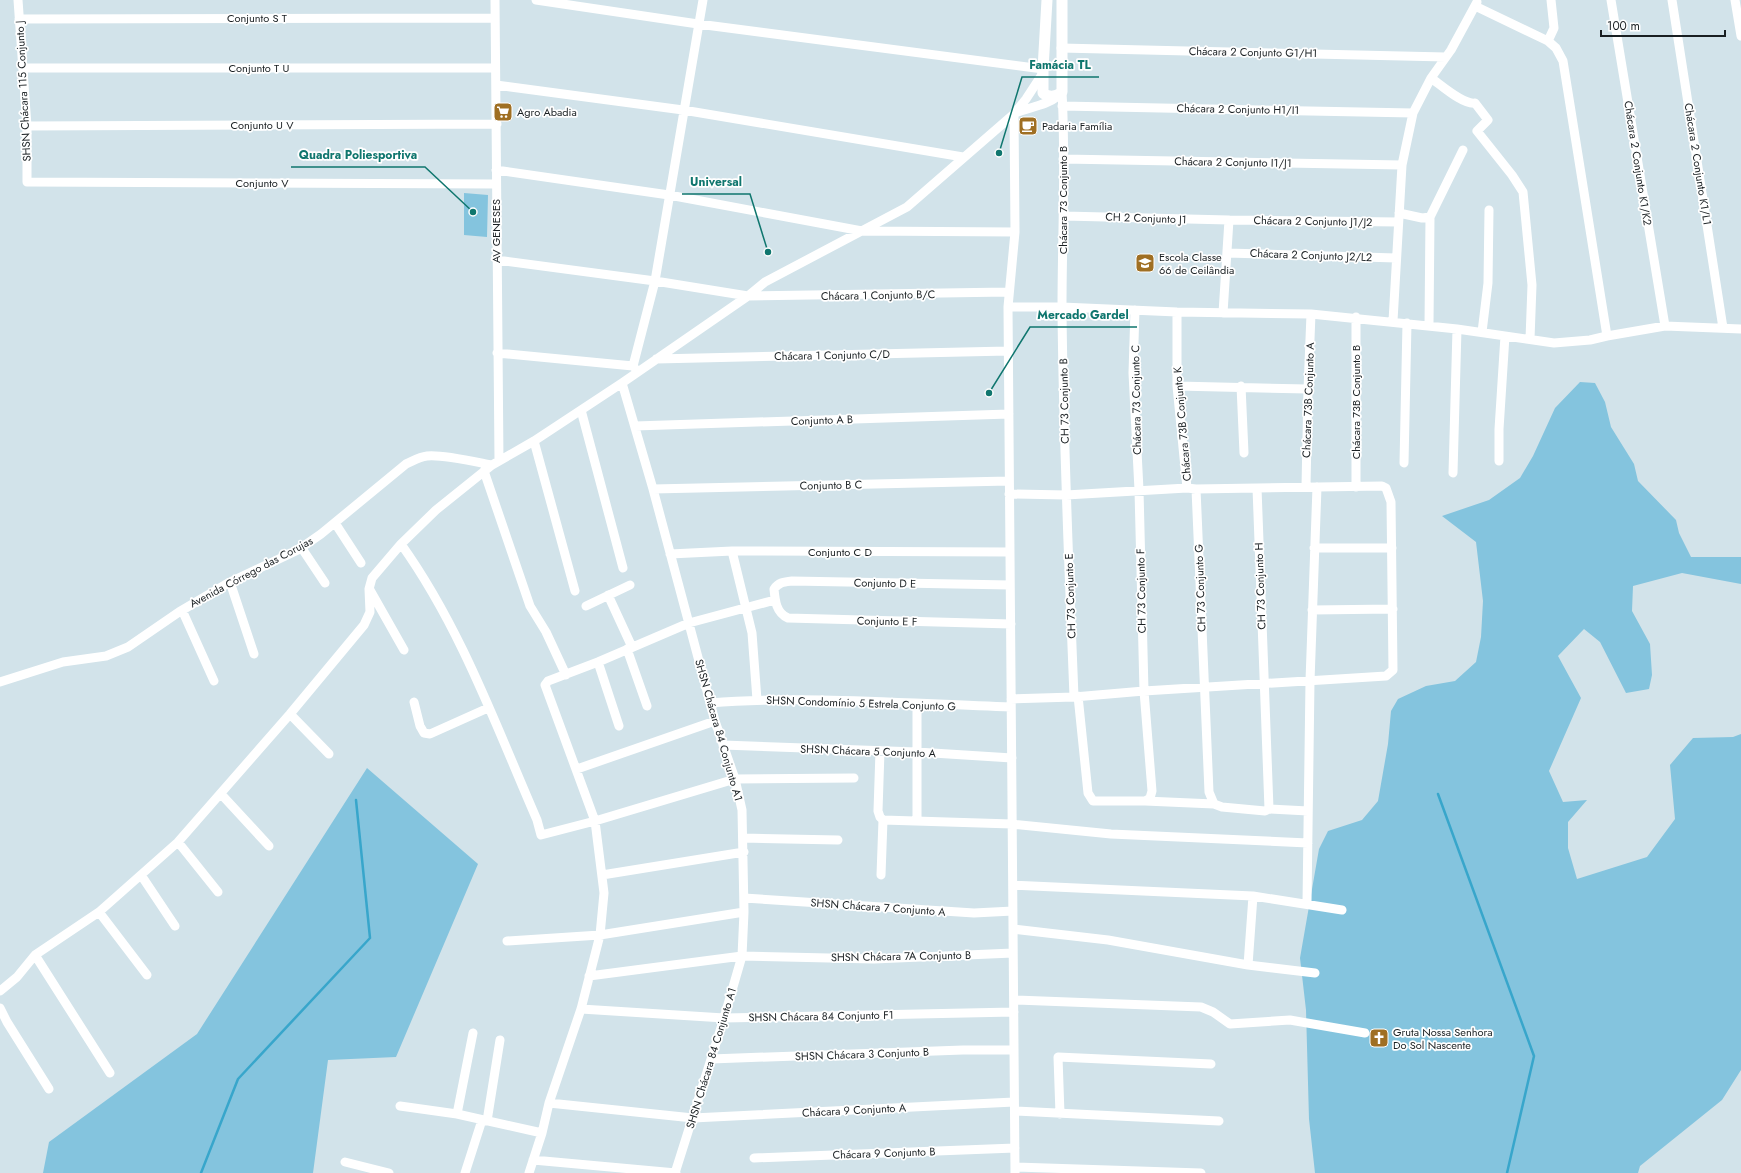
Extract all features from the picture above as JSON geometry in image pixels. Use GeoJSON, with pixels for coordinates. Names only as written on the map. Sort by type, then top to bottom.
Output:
{"type":"FeatureCollection","features":[{"type":"Feature","properties":{"kind":"street","name":"SHSN Chácara 115 Conjunto J"},"geometry":{"type":"LineString","coordinates":[[18,0],[27,126],[27,182]]}},
{"type":"Feature","properties":{"kind":"street","name":"AV GENESES"},"geometry":{"type":"LineString","coordinates":[[495,0],[497,124],[496,463]]}},
{"type":"Feature","properties":{"kind":"street"},"geometry":{"type":"LineString","coordinates":[[536,0],[698,24],[1043,71]]}},
{"type":"Feature","properties":{"kind":"street"},"geometry":{"type":"LineString","coordinates":[[636,369],[655,281],[702,0]]}},
{"type":"Feature","properties":{"kind":"street"},"geometry":{"type":"LineString","coordinates":[[1047,0],[1043,93],[1046,96],[1060,98]]}},
{"type":"Feature","properties":{"kind":"street"},"geometry":{"type":"LineString","coordinates":[[1060,98],[1062,0]]}},
{"type":"Feature","properties":{"kind":"street"},"geometry":{"type":"LineString","coordinates":[[1548,41],[1554,28],[1551,0]]}},
{"type":"Feature","properties":{"kind":"street","name":"Chácara 2 Conjunto K1/K2"},"geometry":{"type":"LineString","coordinates":[[1611,0],[1665,326]]}},
{"type":"Feature","properties":{"kind":"street","name":"Chácara 2 Conjunto K1/L1"},"geometry":{"type":"LineString","coordinates":[[1672,0],[1723,328]]}},
{"type":"Feature","properties":{"kind":"street"},"geometry":{"type":"LineString","coordinates":[[1735,0],[1741,36]]}},
{"type":"Feature","properties":{"kind":"street"},"geometry":{"type":"LineString","coordinates":[[1394,321],[1396,258],[1402,165],[1414,113],[1431,78],[1446,57],[1477,3],[1548,41],[1556,48],[1563,61],[1607,336]]}},
{"type":"Feature","properties":{"kind":"street","name":"Conjunto S T"},"geometry":{"type":"LineString","coordinates":[[19,19],[495,18]]}},
{"type":"Feature","properties":{"kind":"street","name":"Chácara 2 Conjunto G1/H1"},"geometry":{"type":"LineString","coordinates":[[1061,48],[1446,57]]}},
{"type":"Feature","properties":{"kind":"street","name":"Conjunto T U"},"geometry":{"type":"LineString","coordinates":[[23,68],[495,68]]}},
{"type":"Feature","properties":{"kind":"street"},"geometry":{"type":"LineString","coordinates":[[0,991],[17,977],[35,955],[99,912],[178,842],[290,714],[364,625],[370,612],[369,589],[372,578],[401,544],[436,510],[484,471],[534,441],[622,383],[636,369],[656,359],[748,296],[765,282],[785,270],[907,207],[962,157],[1014,114],[1026,99],[1043,71]]}},
{"type":"Feature","properties":{"kind":"street"},"geometry":{"type":"LineString","coordinates":[[1431,78],[1455,95],[1471,103],[1475,103],[1488,120],[1477,131],[1512,175],[1523,192],[1532,285],[1530,339]]}},
{"type":"Feature","properties":{"kind":"street"},"geometry":{"type":"LineString","coordinates":[[496,85],[684,110],[962,157]]}},
{"type":"Feature","properties":{"kind":"street"},"geometry":{"type":"LineString","coordinates":[[1014,114],[1029,107],[1060,98]]}},
{"type":"Feature","properties":{"kind":"street","name":"Chácara 2 Conjunto H1/I1"},"geometry":{"type":"LineString","coordinates":[[1060,98],[1414,113]]}},
{"type":"Feature","properties":{"kind":"street","name":"Chácara 73 Conjunto B"},"geometry":{"type":"LineString","coordinates":[[1060,98],[1064,216],[1062,307]]}},
{"type":"Feature","properties":{"kind":"street"},"geometry":{"type":"LineString","coordinates":[[1014,114],[1015,232],[1012,270],[1008,292],[1008,351],[1015,1170],[1201,1173]]}},
{"type":"Feature","properties":{"kind":"street","name":"Conjunto U V"},"geometry":{"type":"LineString","coordinates":[[27,126],[497,124]]}},
{"type":"Feature","properties":{"kind":"street"},"geometry":{"type":"LineString","coordinates":[[1429,326],[1430,217],[1463,150]]}},
{"type":"Feature","properties":{"kind":"street","name":"Chácara 2 Conjunto I1/J1"},"geometry":{"type":"LineString","coordinates":[[1063,159],[1402,165]]}},
{"type":"Feature","properties":{"kind":"street"},"geometry":{"type":"LineString","coordinates":[[496,170],[669,195],[862,231],[1015,232]]}},
{"type":"Feature","properties":{"kind":"street","name":"Conjunto V"},"geometry":{"type":"LineString","coordinates":[[27,182],[496,184]]}},
{"type":"Feature","properties":{"kind":"street"},"geometry":{"type":"LineString","coordinates":[[1482,332],[1488,283],[1489,210]]}},
{"type":"Feature","properties":{"kind":"street"},"geometry":{"type":"LineString","coordinates":[[1399,213],[1422,218],[1430,217]]}},
{"type":"Feature","properties":{"kind":"street","name":"CH 2 Conjunto J1"},"geometry":{"type":"LineString","coordinates":[[1064,216],[1229,220]]}},
{"type":"Feature","properties":{"kind":"street"},"geometry":{"type":"LineString","coordinates":[[1223,313],[1229,220]]}},
{"type":"Feature","properties":{"kind":"street","name":"Chácara 2 Conjunto J1/J2"},"geometry":{"type":"LineString","coordinates":[[1229,220],[1398,222]]}},
{"type":"Feature","properties":{"kind":"street","name":"Chácara 2 Conjunto J2/L2"},"geometry":{"type":"LineString","coordinates":[[1227,252],[1396,258]]}},
{"type":"Feature","properties":{"kind":"street","name":"Chácara 1 Conjunto B/C"},"geometry":{"type":"LineString","coordinates":[[497,260],[655,281],[748,296],[1008,292]]}},
{"type":"Feature","properties":{"kind":"street"},"geometry":{"type":"LineString","coordinates":[[1008,307],[1062,307],[1177,312],[1311,314],[1394,321],[1554,343],[1590,340],[1665,326],[1741,329]]}},
{"type":"Feature","properties":{"kind":"street","name":"CH 73 Conjunto B"},"geometry":{"type":"LineString","coordinates":[[1062,307],[1066,495]]}},
{"type":"Feature","properties":{"kind":"street","name":"Chácara 73 Conjunto C"},"geometry":{"type":"LineString","coordinates":[[1135,310],[1133,373],[1139,490]]}},
{"type":"Feature","properties":{"kind":"street","name":"Chácara 73B Conjunto K"},"geometry":{"type":"LineString","coordinates":[[1177,312],[1177,386],[1192,489]]}},
{"type":"Feature","properties":{"kind":"street","name":"Chácara 73B Conjunto A"},"geometry":{"type":"LineString","coordinates":[[1306,486],[1311,314]]}},
{"type":"Feature","properties":{"kind":"street","name":"Chácara 73B Conjunto B"},"geometry":{"type":"LineString","coordinates":[[1356,317],[1356,487]]}},
{"type":"Feature","properties":{"kind":"street"},"geometry":{"type":"LineString","coordinates":[[1404,463],[1407,323]]}},
{"type":"Feature","properties":{"kind":"street"},"geometry":{"type":"LineString","coordinates":[[1453,474],[1457,329]]}},
{"type":"Feature","properties":{"kind":"street"},"geometry":{"type":"LineString","coordinates":[[1499,461],[1499,429],[1505,336]]}},
{"type":"Feature","properties":{"kind":"street","name":"Chácara 1 Conjunto C/D"},"geometry":{"type":"LineString","coordinates":[[656,359],[1008,351]]}},
{"type":"Feature","properties":{"kind":"street"},"geometry":{"type":"LineString","coordinates":[[497,353],[636,369]]}},
{"type":"Feature","properties":{"kind":"street","name":"SHSN Chácara 84 Conjunto A1"},"geometry":{"type":"LineString","coordinates":[[622,383],[653,489],[715,721],[735,779],[742,810],[744,852],[742,956],[676,1173]]}},
{"type":"Feature","properties":{"kind":"street"},"geometry":{"type":"LineString","coordinates":[[1177,386],[1241,386],[1308,389]]}},
{"type":"Feature","properties":{"kind":"street"},"geometry":{"type":"LineString","coordinates":[[1241,386],[1244,454]]}},
{"type":"Feature","properties":{"kind":"street"},"geometry":{"type":"LineString","coordinates":[[580,410],[623,568]]}},
{"type":"Feature","properties":{"kind":"street","name":"Conjunto A B"},"geometry":{"type":"LineString","coordinates":[[635,426],[1009,414]]}},
{"type":"Feature","properties":{"kind":"street"},"geometry":{"type":"LineString","coordinates":[[534,441],[575,591]]}},
{"type":"Feature","properties":{"kind":"street","name":"Avenida Córrego das Corujas"},"geometry":{"type":"LineString","coordinates":[[0,682],[63,662],[113,653],[128,647],[182,610],[230,582],[275,562],[302,547],[335,523],[406,464],[428,456],[496,463]]}},
{"type":"Feature","properties":{"kind":"street"},"geometry":{"type":"LineString","coordinates":[[484,471],[530,606],[546,632],[566,675]]}},
{"type":"Feature","properties":{"kind":"street","name":"Conjunto B C"},"geometry":{"type":"LineString","coordinates":[[653,489],[1009,481]]}},
{"type":"Feature","properties":{"kind":"street"},"geometry":{"type":"LineString","coordinates":[[1009,494],[1066,495],[1139,490],[1306,486],[1382,486],[1386,488],[1391,502],[1393,609],[1312,610]]}},
{"type":"Feature","properties":{"kind":"street"},"geometry":{"type":"LineString","coordinates":[[1307,903],[1310,681],[1317,487]]}},
{"type":"Feature","properties":{"kind":"street","name":"CH 73 Conjunto H"},"geometry":{"type":"LineString","coordinates":[[1257,488],[1269,809]]}},
{"type":"Feature","properties":{"kind":"street","name":"CH 73 Conjunto G"},"geometry":{"type":"LineString","coordinates":[[1192,489],[1209,792],[1214,804]]}},
{"type":"Feature","properties":{"kind":"street","name":"CH 73 Conjunto F"},"geometry":{"type":"LineString","coordinates":[[1139,490],[1144,691],[1152,791],[1150,798],[1145,801]]}},
{"type":"Feature","properties":{"kind":"street","name":"CH 73 Conjunto E"},"geometry":{"type":"LineString","coordinates":[[1066,495],[1076,697],[1088,794],[1090,799],[1099,802],[1145,801]]}},
{"type":"Feature","properties":{"kind":"street"},"geometry":{"type":"LineString","coordinates":[[335,523],[361,563]]}},
{"type":"Feature","properties":{"kind":"street"},"geometry":{"type":"LineString","coordinates":[[401,544],[422,573],[476,676],[488,708],[537,820],[540,835],[595,822],[735,779],[854,778]]}},
{"type":"Feature","properties":{"kind":"street"},"geometry":{"type":"LineString","coordinates":[[302,547],[325,582]]}},
{"type":"Feature","properties":{"kind":"street"},"geometry":{"type":"LineString","coordinates":[[1314,548],[1392,548]]}},
{"type":"Feature","properties":{"kind":"street"},"geometry":{"type":"LineString","coordinates":[[732,551],[752,633],[757,700]]}},
{"type":"Feature","properties":{"kind":"street","name":"Conjunto C D"},"geometry":{"type":"LineString","coordinates":[[670,554],[732,551],[1010,552]]}},
{"type":"Feature","properties":{"kind":"street"},"geometry":{"type":"LineString","coordinates":[[230,582],[254,654]]}},
{"type":"Feature","properties":{"kind":"street","name":"Conjunto D E"},"geometry":{"type":"LineString","coordinates":[[775,600],[774,589],[782,582],[1010,585]]}},
{"type":"Feature","properties":{"kind":"street"},"geometry":{"type":"LineString","coordinates":[[586,606],[630,585]]}},
{"type":"Feature","properties":{"kind":"street"},"geometry":{"type":"LineString","coordinates":[[369,589],[404,650]]}},
{"type":"Feature","properties":{"kind":"street"},"geometry":{"type":"LineString","coordinates":[[608,595],[630,648],[647,706]]}},
{"type":"Feature","properties":{"kind":"street"},"geometry":{"type":"LineString","coordinates":[[529,1173],[581,1009],[600,935],[604,893],[595,822],[577,769],[545,685],[548,681],[598,662],[689,623],[775,600]]}},
{"type":"Feature","properties":{"kind":"street","name":"Conjunto E F"},"geometry":{"type":"LineString","coordinates":[[775,600],[780,612],[783,616],[788,618],[1010,624]]}},
{"type":"Feature","properties":{"kind":"street","name":"SHSN Condomínio 5 Estrela Conjunto G"},"geometry":{"type":"LineString","coordinates":[[710,703],[757,700],[809,700],[917,704],[1011,703],[1144,691],[1386,676],[1391,674],[1393,670],[1393,609]]}},
{"type":"Feature","properties":{"kind":"street"},"geometry":{"type":"LineString","coordinates":[[182,610],[214,681]]}},
{"type":"Feature","properties":{"kind":"street"},"geometry":{"type":"LineString","coordinates":[[598,662],[620,726]]}},
{"type":"Feature","properties":{"kind":"street"},"geometry":{"type":"LineString","coordinates":[[414,702],[420,726],[424,733],[430,734],[488,708]]}},
{"type":"Feature","properties":{"kind":"street"},"geometry":{"type":"LineString","coordinates":[[917,704],[917,820]]}},
{"type":"Feature","properties":{"kind":"street"},"geometry":{"type":"LineString","coordinates":[[290,714],[329,754]]}},
{"type":"Feature","properties":{"kind":"street"},"geometry":{"type":"LineString","coordinates":[[577,769],[715,721]]}},
{"type":"Feature","properties":{"kind":"street","name":"SHSN Chácara 5 Conjunto A"},"geometry":{"type":"LineString","coordinates":[[723,745],[917,752],[1012,758]]}},
{"type":"Feature","properties":{"kind":"street"},"geometry":{"type":"LineString","coordinates":[[880,751],[878,811],[883,820],[881,875]]}},
{"type":"Feature","properties":{"kind":"street"},"geometry":{"type":"LineString","coordinates":[[221,794],[269,846]]}},
{"type":"Feature","properties":{"kind":"street"},"geometry":{"type":"LineString","coordinates":[[1145,801],[1214,804],[1222,807],[1265,811],[1269,809],[1308,811]]}},
{"type":"Feature","properties":{"kind":"street"},"geometry":{"type":"LineString","coordinates":[[883,820],[1012,824],[1111,834],[1308,843]]}},
{"type":"Feature","properties":{"kind":"street"},"geometry":{"type":"LineString","coordinates":[[743,838],[838,840]]}},
{"type":"Feature","properties":{"kind":"street"},"geometry":{"type":"LineString","coordinates":[[178,842],[218,892]]}},
{"type":"Feature","properties":{"kind":"street"},"geometry":{"type":"LineString","coordinates":[[602,875],[744,852]]}},
{"type":"Feature","properties":{"kind":"street"},"geometry":{"type":"LineString","coordinates":[[141,875],[176,926]]}},
{"type":"Feature","properties":{"kind":"street"},"geometry":{"type":"LineString","coordinates":[[1013,885],[1253,896],[1307,903],[1342,910]]}},
{"type":"Feature","properties":{"kind":"street"},"geometry":{"type":"LineString","coordinates":[[1248,965],[1253,896]]}},
{"type":"Feature","properties":{"kind":"street","name":"SHSN Chácara 7 Conjunto A"},"geometry":{"type":"LineString","coordinates":[[744,898],[974,913],[1013,911]]}},
{"type":"Feature","properties":{"kind":"street"},"geometry":{"type":"LineString","coordinates":[[99,912],[147,975]]}},
{"type":"Feature","properties":{"kind":"street"},"geometry":{"type":"LineString","coordinates":[[507,941],[600,935],[744,912]]}},
{"type":"Feature","properties":{"kind":"street"},"geometry":{"type":"LineString","coordinates":[[1013,929],[1108,940],[1248,965],[1315,973]]}},
{"type":"Feature","properties":{"kind":"street","name":"SHSN Chácara 7A Conjunto B"},"geometry":{"type":"LineString","coordinates":[[589,976],[742,956],[874,959],[1013,953]]}},
{"type":"Feature","properties":{"kind":"street"},"geometry":{"type":"LineString","coordinates":[[35,955],[110,1073]]}},
{"type":"Feature","properties":{"kind":"street"},"geometry":{"type":"LineString","coordinates":[[1014,1000],[1201,1007],[1213,1012],[1230,1024],[1290,1020],[1365,1033]]}},
{"type":"Feature","properties":{"kind":"street"},"geometry":{"type":"LineString","coordinates":[[0,1008],[7,1022],[49,1089]]}},
{"type":"Feature","properties":{"kind":"street","name":"SHSN Chácara 84 Conjunto F1"},"geometry":{"type":"LineString","coordinates":[[581,1009],[724,1018],[1014,1012]]}},
{"type":"Feature","properties":{"kind":"street"},"geometry":{"type":"LineString","coordinates":[[457,1114],[473,1033]]}},
{"type":"Feature","properties":{"kind":"street"},"geometry":{"type":"LineString","coordinates":[[465,1173],[485,1121],[500,1040]]}},
{"type":"Feature","properties":{"kind":"street","name":"SHSN Chácara 3 Conjunto B"},"geometry":{"type":"LineString","coordinates":[[711,1059],[963,1050],[1014,1050]]}},
{"type":"Feature","properties":{"kind":"street"},"geometry":{"type":"LineString","coordinates":[[1060,1114],[1058,1057],[1211,1064]]}},
{"type":"Feature","properties":{"kind":"street","name":"Chácara 9 Conjunto A"},"geometry":{"type":"LineString","coordinates":[[550,1103],[693,1118],[1015,1106],[1060,1114],[1219,1120]]}},
{"type":"Feature","properties":{"kind":"street"},"geometry":{"type":"LineString","coordinates":[[400,1106],[457,1114],[542,1133]]}},
{"type":"Feature","properties":{"kind":"street","name":"Chácara 9 Conjunto B"},"geometry":{"type":"LineString","coordinates":[[754,1158],[1015,1148]]}},
{"type":"Feature","properties":{"kind":"street"},"geometry":{"type":"LineString","coordinates":[[533,1160],[676,1173]]}},
{"type":"Feature","properties":{"kind":"street"},"geometry":{"type":"LineString","coordinates":[[345,1162],[389,1173]]}},
{"type":"Feature","properties":{"kind":"shaded area"},"geometry":{"type":"Polygon","coordinates":[[[464,193],[488,195],[487,237],[464,235],[464,193]]]}},
{"type":"Feature","properties":{"kind":"shaded area"},"geometry":{"type":"Polygon","coordinates":[[[1580,382],[1595,383],[1605,402],[1611,427],[1634,464],[1638,481],[1676,520],[1679,533],[1691,557],[1741,557],[1741,584],[1682,573],[1633,586],[1632,611],[1650,644],[1652,675],[1649,689],[1626,693],[1600,642],[1584,629],[1558,656],[1581,698],[1549,771],[1563,802],[1587,800],[1568,822],[1568,848],[1577,879],[1647,857],[1675,819],[1670,765],[1693,738],[1733,737],[1741,734],[1741,1070],[1722,1100],[1640,1166],[1638,1173],[1315,1173],[1309,1119],[1306,1010],[1300,958],[1319,849],[1328,831],[1362,820],[1378,801],[1388,744],[1391,711],[1398,699],[1426,686],[1455,681],[1476,662],[1481,637],[1483,601],[1476,542],[1442,516],[1489,500],[1520,478],[1533,456],[1555,408],[1580,382]]]}},
{"type":"Feature","properties":{"kind":"shaded area"},"geometry":{"type":"Polygon","coordinates":[[[367,768],[478,864],[396,1057],[328,1060],[313,1173],[43,1173],[49,1142],[197,1034],[367,768]]]}},
{"type":"Feature","properties":{"kind":"waterway"},"geometry":{"type":"LineString","coordinates":[[1438,794],[1534,1056],[1507,1173]]}},
{"type":"Feature","properties":{"kind":"waterway"},"geometry":{"type":"LineString","coordinates":[[201,1173],[238,1079],[370,938],[356,800]]}},
{"type":"Feature","properties":{"kind":"place","name":"Agro Abadia"},"geometry":{"type":"Point","coordinates":[503,112]}},
{"type":"Feature","properties":{"kind":"place","name":"Padaria Família"},"geometry":{"type":"Point","coordinates":[1028,126]}},
{"type":"Feature","properties":{"kind":"place","name":"Famácia TL"},"geometry":{"type":"Point","coordinates":[999,153]}},
{"type":"Feature","properties":{"kind":"place","name":"Quadra Poliesportiva"},"geometry":{"type":"Point","coordinates":[473,212]}},
{"type":"Feature","properties":{"kind":"place","name":"Universal"},"geometry":{"type":"Point","coordinates":[768,252]}},
{"type":"Feature","properties":{"kind":"place","name":"Escola Classe 66 de Ceilândia"},"geometry":{"type":"Point","coordinates":[1145,263]}},
{"type":"Feature","properties":{"kind":"place","name":"Mercado Gardel"},"geometry":{"type":"Point","coordinates":[989,393]}},
{"type":"Feature","properties":{"kind":"place","name":"Gruta Nossa Senhora Do Sol Nascente"},"geometry":{"type":"Point","coordinates":[1379,1038]}}]}
